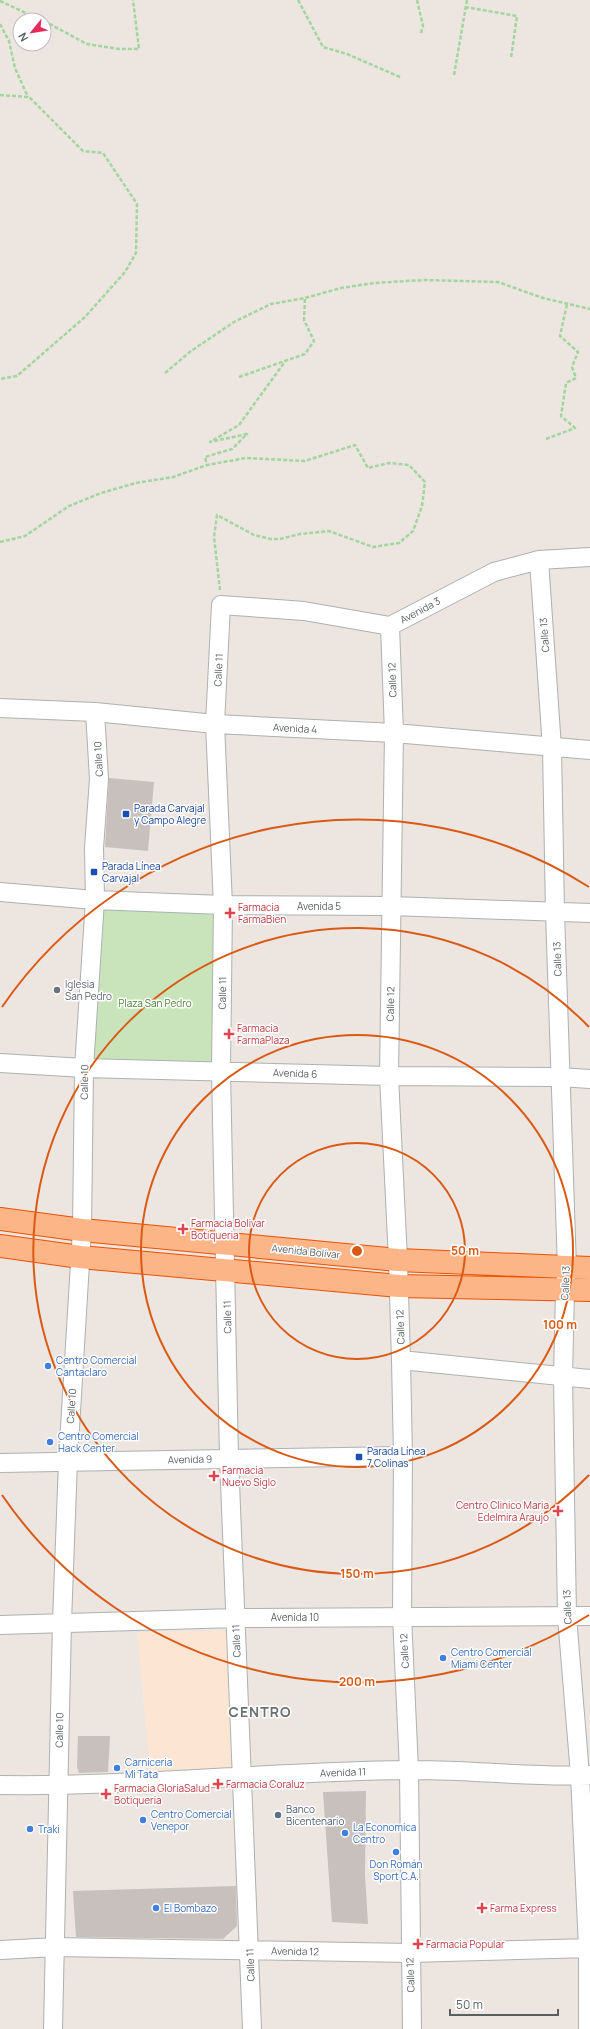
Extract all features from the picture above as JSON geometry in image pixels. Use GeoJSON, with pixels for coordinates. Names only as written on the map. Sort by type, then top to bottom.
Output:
{"type":"FeatureCollection","features":[{"type":"Feature","properties":{"kind":"highway","name":"Avenida Bolívar"},"geometry":{"type":"LineString","coordinates":[[0,1219],[82,1230],[398,1260],[590,1268]]}},
{"type":"Feature","properties":{"kind":"highway"},"geometry":{"type":"LineString","coordinates":[[0,1246],[80,1257],[399,1286],[590,1290]]}},
{"type":"Feature","properties":{"kind":"street","name":"Avenida 3"},"geometry":{"type":"LineString","coordinates":[[221,606],[304,611],[390,626],[494,572],[539,560],[590,557]]}},
{"type":"Feature","properties":{"kind":"street","name":"Calle 13"},"geometry":{"type":"LineString","coordinates":[[539,560],[552,748],[555,912],[567,1268],[563,1377],[567,1617],[585,1775],[589,1948],[588,2029]]}},
{"type":"Feature","properties":{"kind":"street","name":"Calle 11"},"geometry":{"type":"LineString","coordinates":[[221,606],[215,724],[223,905],[221,1071],[229,1458],[252,2029]]}},
{"type":"Feature","properties":{"kind":"street","name":"Calle 12"},"geometry":{"type":"LineString","coordinates":[[390,626],[394,733],[389,1076],[398,1260],[401,1360],[403,1456],[402,1616],[409,1770],[412,2029]]}},
{"type":"Feature","properties":{"kind":"street","name":"Avenida 4"},"geometry":{"type":"LineString","coordinates":[[0,708],[95,712],[215,724],[394,733],[552,748],[590,750]]}},
{"type":"Feature","properties":{"kind":"street","name":"Calle 10"},"geometry":{"type":"LineString","coordinates":[[54,2029],[62,1622],[68,1461],[82,1230],[84,1068],[95,900],[94,848],[99,779],[95,712]]}},
{"type":"Feature","properties":{"kind":"street","name":"Avenida 5"},"geometry":{"type":"LineString","coordinates":[[0,892],[95,900],[223,905],[391,906],[590,913]]}},
{"type":"Feature","properties":{"kind":"street","name":"Avenida 6"},"geometry":{"type":"LineString","coordinates":[[0,1063],[84,1068],[389,1076],[561,1077],[590,1079]]}},
{"type":"Feature","properties":{"kind":"street"},"geometry":{"type":"LineString","coordinates":[[401,1360],[590,1379]]}},
{"type":"Feature","properties":{"kind":"street","name":"Avenida 9"},"geometry":{"type":"LineString","coordinates":[[0,1463],[403,1456]]}},
{"type":"Feature","properties":{"kind":"street","name":"Avenida 10"},"geometry":{"type":"LineString","coordinates":[[0,1624],[236,1618],[590,1616]]}},
{"type":"Feature","properties":{"kind":"street","name":"Avenida 11"},"geometry":{"type":"LineString","coordinates":[[0,1785],[58,1786],[241,1776],[409,1770],[585,1775]]}},
{"type":"Feature","properties":{"kind":"street","name":"Avenida 12"},"geometry":{"type":"LineString","coordinates":[[0,1950],[56,1947],[410,1953],[589,1948]]}},
{"type":"Feature","properties":{"kind":"path"},"geometry":{"type":"LineString","coordinates":[[52,26],[87,44],[119,50],[139,49],[133,0]]}},
{"type":"Feature","properties":{"kind":"path"},"geometry":{"type":"LineString","coordinates":[[298,0],[323,47],[347,54],[400,77]]}},
{"type":"Feature","properties":{"kind":"path"},"geometry":{"type":"LineString","coordinates":[[417,0],[423,26],[421,33]]}},
{"type":"Feature","properties":{"kind":"path"},"geometry":{"type":"LineString","coordinates":[[454,75],[467,0]]}},
{"type":"Feature","properties":{"kind":"path"},"geometry":{"type":"LineString","coordinates":[[0,1],[24,12]]}},
{"type":"Feature","properties":{"kind":"path"},"geometry":{"type":"LineString","coordinates":[[465,7],[517,16],[511,58]]}},
{"type":"Feature","properties":{"kind":"path"},"geometry":{"type":"LineString","coordinates":[[0,24],[10,41],[15,68],[29,97],[83,151],[103,153],[137,204],[136,253],[125,272],[85,317],[18,376],[0,379]]}},
{"type":"Feature","properties":{"kind":"path"},"geometry":{"type":"LineString","coordinates":[[0,95],[29,97]]}},
{"type":"Feature","properties":{"kind":"path"},"geometry":{"type":"LineString","coordinates":[[165,373],[191,351],[234,322],[271,304],[305,298],[341,288],[374,282],[439,280],[498,282],[544,298],[590,309]]}},
{"type":"Feature","properties":{"kind":"path"},"geometry":{"type":"LineString","coordinates":[[239,377],[305,354],[314,341],[304,320],[305,298]]}},
{"type":"Feature","properties":{"kind":"path"},"geometry":{"type":"LineString","coordinates":[[546,439],[575,428],[561,416],[566,383],[576,378],[572,366],[578,352],[560,336],[567,304]]}},
{"type":"Feature","properties":{"kind":"path"},"geometry":{"type":"LineString","coordinates":[[207,465],[205,456],[232,449],[247,434],[210,442],[239,425],[284,363]]}},
{"type":"Feature","properties":{"kind":"path"},"geometry":{"type":"LineString","coordinates":[[0,542],[25,536],[70,506],[101,493],[136,483],[173,477],[207,465],[246,458],[305,461],[355,445],[368,468],[389,463],[409,465],[425,482],[422,506],[413,531],[399,543],[372,547],[329,531],[300,534],[280,539],[271,539],[254,536],[217,515],[214,537],[221,606]]}},
{"type":"Feature","properties":{"kind":"shaded area"},"geometry":{"type":"Polygon","coordinates":[[[227,1631],[232,1776],[150,1772],[137,1632],[227,1631]]]}},
{"type":"Feature","properties":{"kind":"green space","name":"Plaza San Pedro"},"geometry":{"type":"Polygon","coordinates":[[[95,900],[223,905],[221,1071],[84,1068],[95,900]]]}},
{"type":"Feature","properties":{"kind":"building","name":"Parada Carvajal y Campo Alegre"},"geometry":{"type":"Polygon","coordinates":[[[109,778],[154,782],[148,851],[105,847],[109,778]]]}},
{"type":"Feature","properties":{"kind":"building"},"geometry":{"type":"Polygon","coordinates":[[[78,1736],[110,1736],[108,1772],[79,1773],[77,1767],[78,1736]]]}},
{"type":"Feature","properties":{"kind":"building","name":"La Economica Centro"},"geometry":{"type":"Polygon","coordinates":[[[366,1791],[365,1874],[368,1924],[332,1922],[323,1792],[366,1791]]]}},
{"type":"Feature","properties":{"kind":"building","name":"El Bombazo"},"geometry":{"type":"Polygon","coordinates":[[[236,1886],[237,1926],[223,1939],[76,1937],[73,1891],[236,1886]]]}},
{"type":"Feature","properties":{"kind":"place","name":"Parada Carvajal y Campo Alegre"},"geometry":{"type":"Point","coordinates":[126,814]}},
{"type":"Feature","properties":{"kind":"place","name":"Parada Línea Carvajal"},"geometry":{"type":"Point","coordinates":[94,872]}},
{"type":"Feature","properties":{"kind":"place","name":"Farmacia FarmaBien"},"geometry":{"type":"Point","coordinates":[230,913]}},
{"type":"Feature","properties":{"kind":"place","name":"Iglesia San Pedro"},"geometry":{"type":"Point","coordinates":[57,990]}},
{"type":"Feature","properties":{"kind":"place","name":"Farmacia FarmaPlaza"},"geometry":{"type":"Point","coordinates":[229,1034]}},
{"type":"Feature","properties":{"kind":"place","name":"Farmacia Bolivar Botiqueria"},"geometry":{"type":"Point","coordinates":[183,1229]}},
{"type":"Feature","properties":{"kind":"place","name":"Centro Comercial Cantaclaro"},"geometry":{"type":"Point","coordinates":[48,1366]}},
{"type":"Feature","properties":{"kind":"place","name":"Centro Comercial Hack Center"},"geometry":{"type":"Point","coordinates":[50,1442]}},
{"type":"Feature","properties":{"kind":"place","name":"Parada Línea 7 Colinas"},"geometry":{"type":"Point","coordinates":[359,1457]}},
{"type":"Feature","properties":{"kind":"place","name":"Farmacia Nuevo Siglo"},"geometry":{"type":"Point","coordinates":[214,1476]}},
{"type":"Feature","properties":{"kind":"place","name":"Centro Clinico Maria Edelmira Araujo"},"geometry":{"type":"Point","coordinates":[558,1511]}},
{"type":"Feature","properties":{"kind":"place","name":"Centro Comercial Miami Center"},"geometry":{"type":"Point","coordinates":[443,1658]}},
{"type":"Feature","properties":{"kind":"place","name":"Carniceria Mi Tata"},"geometry":{"type":"Point","coordinates":[117,1768]}},
{"type":"Feature","properties":{"kind":"place","name":"Farmacia Coraluz"},"geometry":{"type":"Point","coordinates":[218,1784]}},
{"type":"Feature","properties":{"kind":"place","name":"Farmacia GloriaSalud Botiqueria"},"geometry":{"type":"Point","coordinates":[106,1794]}},
{"type":"Feature","properties":{"kind":"place","name":"Banco Bicentenario"},"geometry":{"type":"Point","coordinates":[278,1815]}},
{"type":"Feature","properties":{"kind":"place","name":"Centro Comercial Venepor"},"geometry":{"type":"Point","coordinates":[143,1820]}},
{"type":"Feature","properties":{"kind":"place","name":"Traki"},"geometry":{"type":"Point","coordinates":[30,1829]}},
{"type":"Feature","properties":{"kind":"place","name":"La Economica Centro"},"geometry":{"type":"Point","coordinates":[345,1833]}},
{"type":"Feature","properties":{"kind":"place","name":"Don Román Sport C.A."},"geometry":{"type":"Point","coordinates":[396,1852]}},
{"type":"Feature","properties":{"kind":"place","name":"El Bombazo"},"geometry":{"type":"Point","coordinates":[156,1908]}},
{"type":"Feature","properties":{"kind":"place","name":"Farma Express"},"geometry":{"type":"Point","coordinates":[482,1908]}},
{"type":"Feature","properties":{"kind":"place","name":"Farmacia Popular"},"geometry":{"type":"Point","coordinates":[418,1944]}},
{"type":"Feature","properties":{"kind":"district","name":"CENTRO"},"geometry":{"type":"Point","coordinates":[260,1712]}}]}
